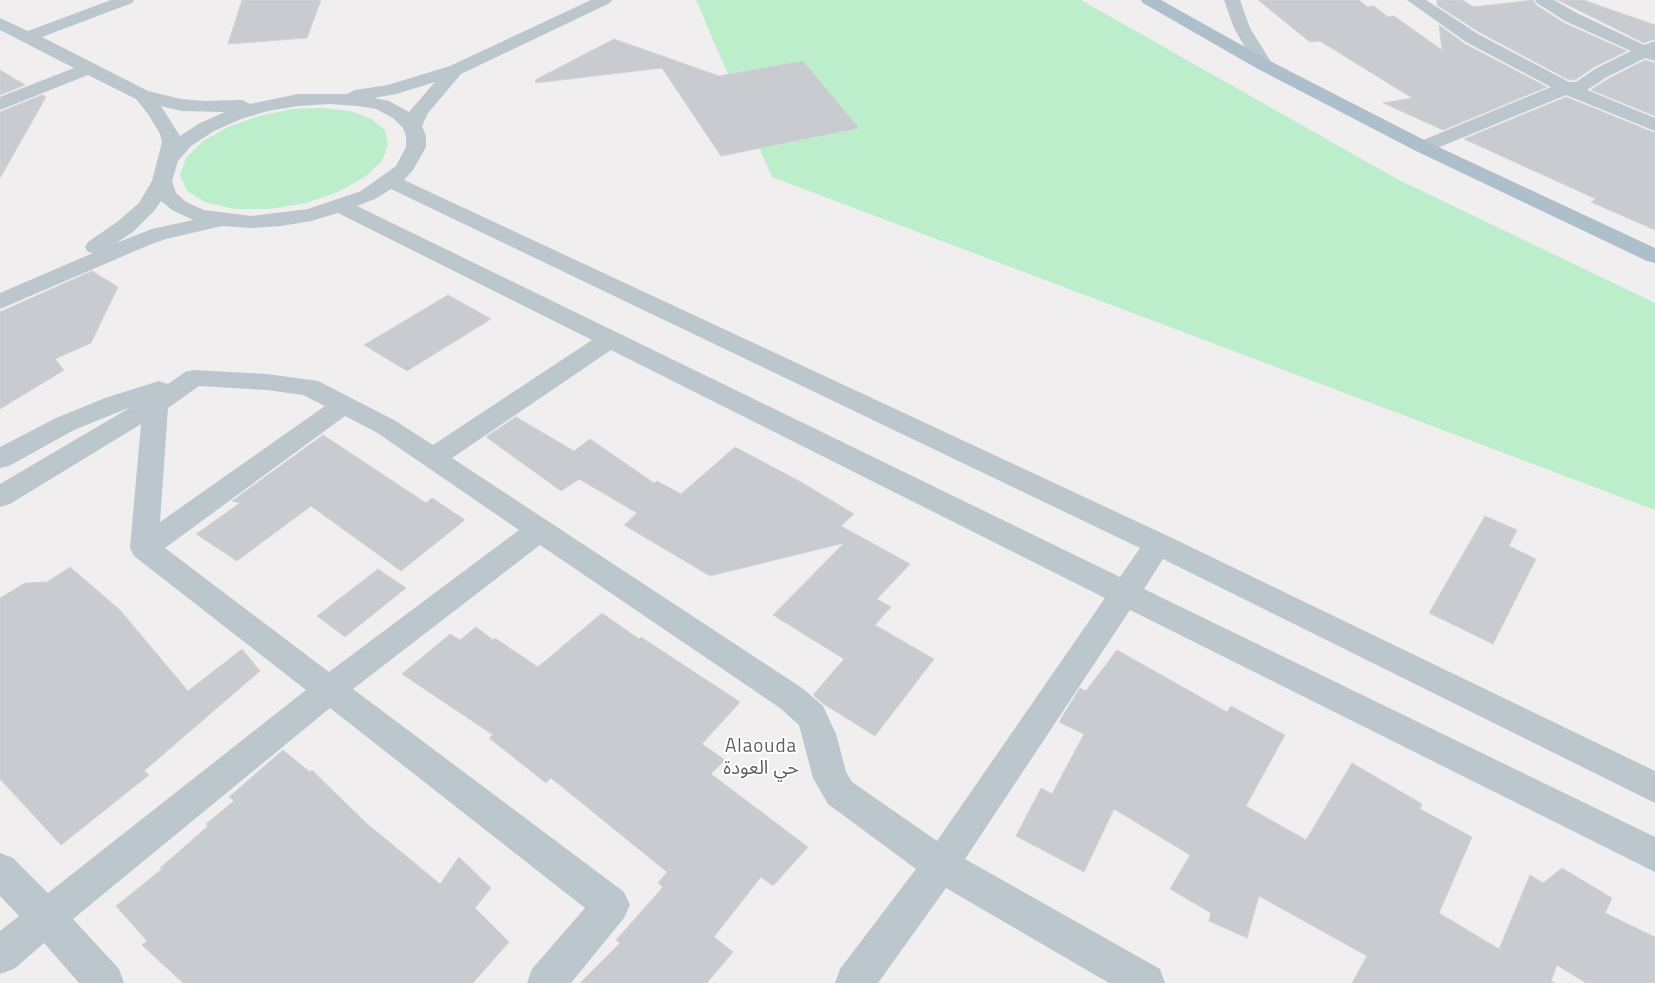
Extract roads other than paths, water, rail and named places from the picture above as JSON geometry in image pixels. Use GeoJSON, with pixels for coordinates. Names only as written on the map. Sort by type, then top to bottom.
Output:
{"type":"FeatureCollection","features":[{"type":"Feature","properties":{"kind":"main road"},"geometry":{"type":"LineString","coordinates":[[1149,0],[1264,65],[1423,147],[1655,256]]}},
{"type":"Feature","properties":{"kind":"street"},"geometry":{"type":"LineString","coordinates":[[0,38],[22,34],[126,0]]}},
{"type":"Feature","properties":{"kind":"street"},"geometry":{"type":"LineString","coordinates":[[169,159],[184,142],[207,127],[234,115],[265,106],[298,100],[390,90],[456,70],[601,0]]}},
{"type":"Feature","properties":{"kind":"street"},"geometry":{"type":"LineString","coordinates":[[1232,0],[1242,28],[1264,65]]}},
{"type":"Feature","properties":{"kind":"street"},"geometry":{"type":"LineString","coordinates":[[1415,0],[1472,38],[1566,88],[1655,125]]}},
{"type":"Feature","properties":{"kind":"street"},"geometry":{"type":"LineString","coordinates":[[1543,0],[1571,17],[1651,51]]}},
{"type":"Feature","properties":{"kind":"street"},"geometry":{"type":"LineString","coordinates":[[0,24],[142,95],[161,102],[204,107],[265,106]]}},
{"type":"Feature","properties":{"kind":"street"},"geometry":{"type":"LineString","coordinates":[[1423,147],[1566,88],[1580,87],[1601,73],[1651,51]]}},
{"type":"Feature","properties":{"kind":"street"},"geometry":{"type":"LineString","coordinates":[[0,104],[90,68]]}},
{"type":"Feature","properties":{"kind":"street"},"geometry":{"type":"LineString","coordinates":[[412,126],[419,110],[456,70]]}},
{"type":"Feature","properties":{"kind":"street"},"geometry":{"type":"LineString","coordinates":[[28,288],[93,250],[125,227],[148,206],[162,181],[172,142],[170,134],[156,111],[142,95]]}},
{"type":"Feature","properties":{"kind":"street"},"geometry":{"type":"LineString","coordinates":[[162,181],[167,194],[179,206],[198,215],[223,220],[251,222],[311,215],[368,195],[390,181],[407,164],[416,147],[416,136],[412,126],[400,114],[382,105],[358,100],[330,98]]}},
{"type":"Feature","properties":{"kind":"street"},"geometry":{"type":"LineString","coordinates":[[390,181],[1158,544],[1655,788]]}},
{"type":"Feature","properties":{"kind":"street"},"geometry":{"type":"LineString","coordinates":[[340,206],[1655,855]]}},
{"type":"Feature","properties":{"kind":"street"},"geometry":{"type":"LineString","coordinates":[[0,302],[28,288],[141,240],[223,220]]}},
{"type":"Feature","properties":{"kind":"street"},"geometry":{"type":"LineString","coordinates":[[433,458],[610,339]]}},
{"type":"Feature","properties":{"kind":"street"},"geometry":{"type":"LineString","coordinates":[[0,497],[156,404],[194,378]]}},
{"type":"Feature","properties":{"kind":"street"},"geometry":{"type":"LineString","coordinates":[[0,459],[65,424],[114,404],[194,378],[267,382],[309,387],[385,426],[791,698],[811,716],[819,734],[830,778],[840,793],[941,865],[1146,983]]}},
{"type":"Feature","properties":{"kind":"street"},"geometry":{"type":"LineString","coordinates":[[144,548],[156,404]]}},
{"type":"Feature","properties":{"kind":"street"},"geometry":{"type":"LineString","coordinates":[[144,548],[345,404]]}},
{"type":"Feature","properties":{"kind":"street"},"geometry":{"type":"LineString","coordinates":[[0,956],[329,690],[539,530]]}},
{"type":"Feature","properties":{"kind":"street"},"geometry":{"type":"LineString","coordinates":[[854,983],[941,865],[1158,544]]}},
{"type":"Feature","properties":{"kind":"street"},"geometry":{"type":"LineString","coordinates":[[144,548],[611,905],[546,983]]}},
{"type":"Feature","properties":{"kind":"street"},"geometry":{"type":"LineString","coordinates":[[0,870],[46,917],[105,983]]}},
{"type":"Feature","properties":{"kind":"district","name":"Alaouda حي العودة"},"geometry":{"type":"Point","coordinates":[761,758]}}]}
